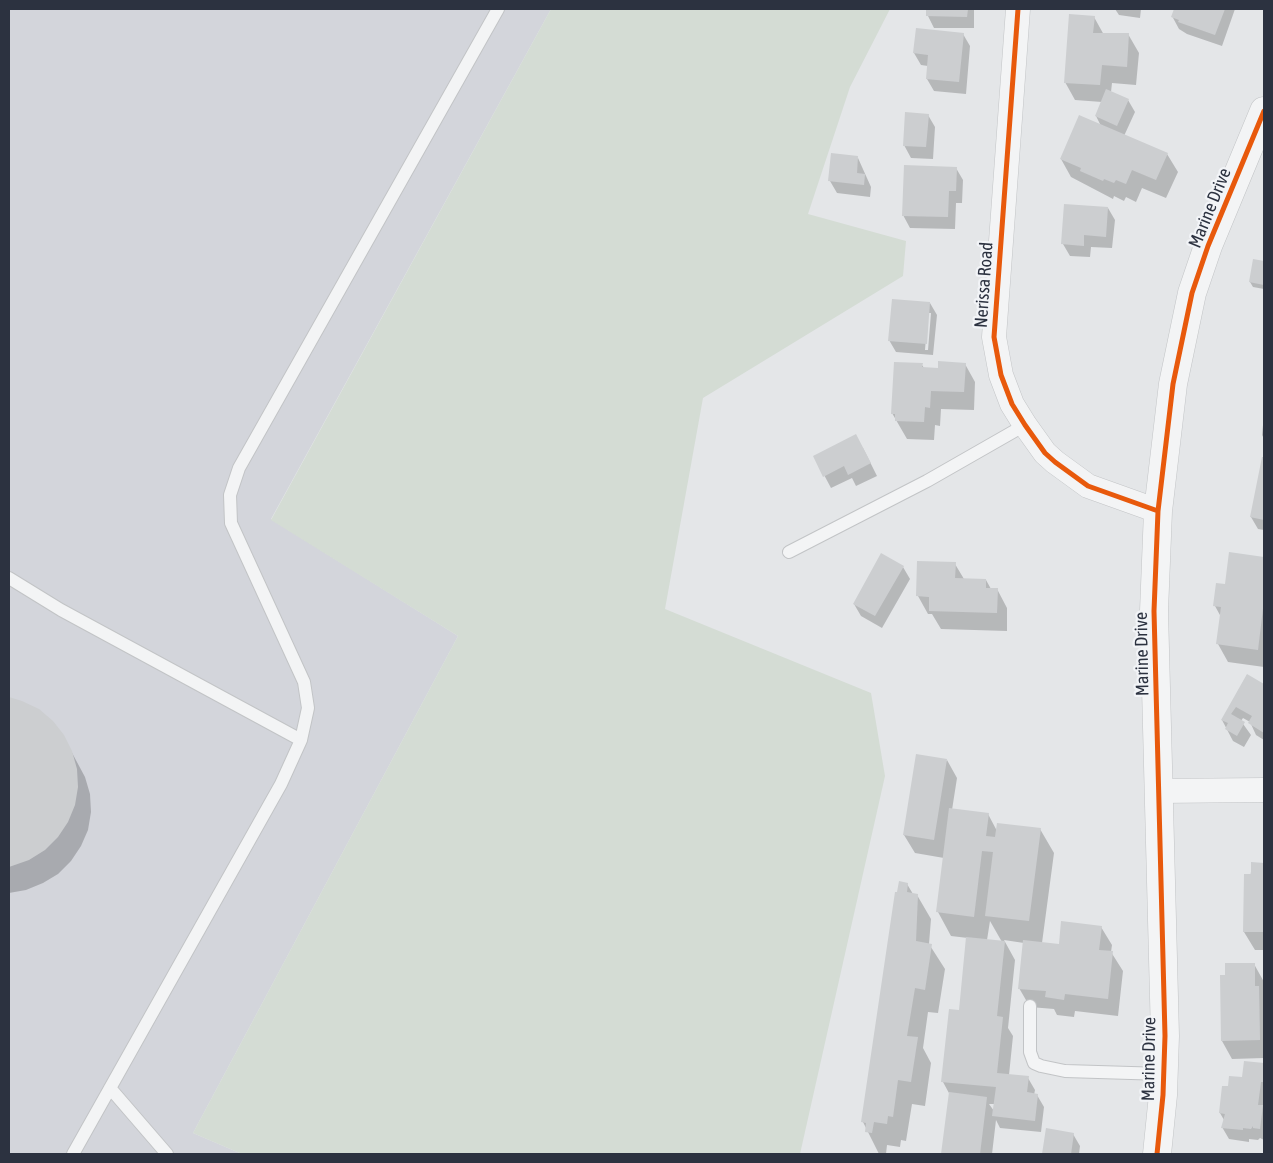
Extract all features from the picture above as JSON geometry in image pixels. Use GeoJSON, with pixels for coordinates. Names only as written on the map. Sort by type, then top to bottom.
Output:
{"type":"FeatureCollection","features":[{"type":"Feature","properties":{"kind":"street","name":"Nerissa Road"},"geometry":{"type":"LineString","coordinates":[[1018,9],[994,337],[1001,375],[1012,404],[1045,453],[1088,486],[1158,511]]}},
{"type":"Feature","properties":{"kind":"street","name":"Marine Drive"},"geometry":{"type":"LineString","coordinates":[[1157,1154],[1164,1074],[1154,611],[1158,511],[1173,384],[1192,293],[1208,246],[1264,110]]}},
{"type":"Feature","properties":{"kind":"street"},"geometry":{"type":"LineString","coordinates":[[1158,791],[1264,790]]}},
{"type":"Feature","properties":{"kind":"lane"},"geometry":{"type":"LineString","coordinates":[[73,1154],[281,784],[301,740],[308,708],[304,682],[231,523],[230,496],[239,468],[498,9]]}},
{"type":"Feature","properties":{"kind":"lane"},"geometry":{"type":"LineString","coordinates":[[789,552],[927,481],[1025,425]]}},
{"type":"Feature","properties":{"kind":"lane"},"geometry":{"type":"LineString","coordinates":[[9,578],[61,610],[301,740]]}},
{"type":"Feature","properties":{"kind":"lane"},"geometry":{"type":"LineString","coordinates":[[1030,1006],[1030,1052],[1034,1062],[1041,1066],[1065,1071],[1164,1074]]}},
{"type":"Feature","properties":{"kind":"lane"},"geometry":{"type":"LineString","coordinates":[[110,1088],[167,1154]]}},
{"type":"Feature","properties":{"kind":"shaded area"},"geometry":{"type":"Polygon","coordinates":[[[9,9],[551,9],[271,519],[458,636],[193,1133],[242,1154],[9,1154],[9,9]]]}},
{"type":"Feature","properties":{"kind":"shaded area"},"geometry":{"type":"Polygon","coordinates":[[[551,9],[890,9],[850,87],[808,214],[906,241],[903,276],[703,398],[665,609],[871,693],[885,776],[800,1154],[242,1154],[193,1133],[458,636],[271,520],[551,9]]]}},
{"type":"Feature","properties":{"kind":"building"},"geometry":{"type":"Polygon","coordinates":[[[926,9],[968,9],[967,17],[926,16],[926,9]]]}},
{"type":"Feature","properties":{"kind":"building"},"geometry":{"type":"Polygon","coordinates":[[[1174,9],[1225,9],[1215,35],[1178,22],[1179,20],[1171,17],[1174,9]]]}},
{"type":"Feature","properties":{"kind":"building"},"geometry":{"type":"Polygon","coordinates":[[[1069,14],[1095,16],[1093,33],[1129,33],[1127,67],[1102,65],[1100,85],[1064,83],[1069,14]]]}},
{"type":"Feature","properties":{"kind":"building"},"geometry":{"type":"Polygon","coordinates":[[[916,28],[964,33],[959,82],[926,79],[928,55],[913,53],[916,28]]]}},
{"type":"Feature","properties":{"kind":"building"},"geometry":{"type":"Polygon","coordinates":[[[1106,89],[1129,99],[1117,126],[1095,116],[1106,89]]]}},
{"type":"Feature","properties":{"kind":"building"},"geometry":{"type":"Polygon","coordinates":[[[905,112],[929,114],[926,147],[903,146],[905,112]]]}},
{"type":"Feature","properties":{"kind":"building"},"geometry":{"type":"Polygon","coordinates":[[[1079,115],[1168,153],[1156,180],[1132,170],[1126,184],[1116,180],[1114,183],[1104,179],[1103,181],[1080,171],[1081,168],[1060,159],[1079,115]]]}},
{"type":"Feature","properties":{"kind":"building"},"geometry":{"type":"Polygon","coordinates":[[[831,153],[858,156],[857,173],[865,174],[864,185],[828,181],[831,153]]]}},
{"type":"Feature","properties":{"kind":"building"},"geometry":{"type":"Polygon","coordinates":[[[904,165],[957,167],[956,191],[949,191],[948,217],[902,216],[904,165]]]}},
{"type":"Feature","properties":{"kind":"building"},"geometry":{"type":"Polygon","coordinates":[[[1064,204],[1108,207],[1106,237],[1084,235],[1084,246],[1061,244],[1064,204]]]}},
{"type":"Feature","properties":{"kind":"building"},"geometry":{"type":"Polygon","coordinates":[[[1253,259],[1264,261],[1264,285],[1249,282],[1253,259]]]}},
{"type":"Feature","properties":{"kind":"building"},"geometry":{"type":"Polygon","coordinates":[[[892,299],[930,302],[927,344],[888,341],[892,299]]]}},
{"type":"Feature","properties":{"kind":"building"},"geometry":{"type":"Polygon","coordinates":[[[938,361],[966,363],[964,392],[931,391],[930,408],[925,407],[924,422],[895,421],[895,414],[891,414],[894,362],[923,363],[922,367],[938,368],[938,361]]]}},
{"type":"Feature","properties":{"kind":"building"},"geometry":{"type":"Polygon","coordinates":[[[856,434],[871,463],[848,475],[844,466],[823,477],[813,456],[856,434]]]}},
{"type":"Feature","properties":{"kind":"building"},"geometry":{"type":"Polygon","coordinates":[[[1262,457],[1264,457],[1264,520],[1250,517],[1262,457]]]}},
{"type":"Feature","properties":{"kind":"building"},"geometry":{"type":"Polygon","coordinates":[[[1229,552],[1264,557],[1264,600],[1258,650],[1216,644],[1221,607],[1213,606],[1216,583],[1225,584],[1229,552]]]}},
{"type":"Feature","properties":{"kind":"building"},"geometry":{"type":"Polygon","coordinates":[[[881,553],[904,566],[875,616],[853,604],[881,553]]]}},
{"type":"Feature","properties":{"kind":"building"},"geometry":{"type":"Polygon","coordinates":[[[917,561],[956,562],[955,578],[986,579],[986,588],[998,588],[997,613],[929,611],[929,597],[916,596],[917,561]]]}},
{"type":"Feature","properties":{"kind":"building"},"geometry":{"type":"Polygon","coordinates":[[[1247,674],[1264,684],[1264,733],[1248,723],[1252,716],[1236,707],[1231,714],[1245,722],[1237,736],[1225,729],[1228,723],[1221,720],[1247,674]]]}},
{"type":"Feature","properties":{"kind":"building"},"geometry":{"type":"Polygon","coordinates":[[[9,697],[39,709],[53,721],[64,735],[72,751],[77,769],[78,787],[75,805],[68,822],[58,837],[45,850],[29,860],[9,867],[9,697]]]}},
{"type":"Feature","properties":{"kind":"building"},"geometry":{"type":"Polygon","coordinates":[[[916,754],[947,759],[934,840],[903,835],[916,754]]]}},
{"type":"Feature","properties":{"kind":"building"},"geometry":{"type":"Polygon","coordinates":[[[949,808],[989,813],[986,836],[995,837],[997,823],[1041,828],[1029,921],[985,916],[993,852],[982,851],[974,917],[936,912],[949,808]]]}},
{"type":"Feature","properties":{"kind":"building"},"geometry":{"type":"Polygon","coordinates":[[[1251,862],[1264,863],[1264,932],[1243,932],[1244,874],[1251,874],[1251,862]]]}},
{"type":"Feature","properties":{"kind":"building"},"geometry":{"type":"Polygon","coordinates":[[[899,881],[908,883],[907,892],[918,894],[916,941],[932,944],[925,990],[915,988],[907,1036],[918,1037],[911,1082],[898,1080],[893,1117],[888,1116],[887,1124],[874,1122],[872,1133],[865,1132],[866,1123],[861,1122],[895,892],[897,892],[899,881]]]}},
{"type":"Feature","properties":{"kind":"building"},"geometry":{"type":"Polygon","coordinates":[[[1061,921],[1102,926],[1099,950],[1113,951],[1108,999],[1065,994],[1064,1000],[1045,997],[1046,991],[1018,989],[1023,940],[1059,944],[1061,921]]]}},
{"type":"Feature","properties":{"kind":"building"},"geometry":{"type":"Polygon","coordinates":[[[966,937],[1005,941],[997,1016],[1003,1017],[997,1073],[1029,1076],[1027,1092],[1038,1094],[1035,1121],[992,1116],[996,1087],[941,1082],[949,1009],[959,1010],[966,937]]]}},
{"type":"Feature","properties":{"kind":"building"},"geometry":{"type":"Polygon","coordinates":[[[1225,963],[1255,963],[1255,986],[1259,986],[1260,1040],[1221,1041],[1220,975],[1225,975],[1225,963]]]}},
{"type":"Feature","properties":{"kind":"building"},"geometry":{"type":"Polygon","coordinates":[[[1244,1061],[1264,1063],[1264,1082],[1261,1082],[1258,1105],[1263,1105],[1260,1129],[1253,1128],[1253,1126],[1251,1129],[1243,1128],[1243,1130],[1221,1128],[1225,1114],[1219,1113],[1222,1086],[1228,1086],[1229,1076],[1242,1077],[1244,1061]]]}},
{"type":"Feature","properties":{"kind":"building"},"geometry":{"type":"Polygon","coordinates":[[[949,1092],[987,1097],[980,1154],[941,1154],[949,1092]]]}},
{"type":"Feature","properties":{"kind":"building"},"geometry":{"type":"Polygon","coordinates":[[[1046,1128],[1074,1133],[1071,1154],[1042,1154],[1046,1128]]]}},
{"type":"Feature","properties":{"kind":"cycle path"},"geometry":{"type":"LineString","coordinates":[[1018,9],[994,337],[1001,375],[1012,404],[1025,425],[1045,453],[1055,462],[1088,486],[1158,511]]}},
{"type":"Feature","properties":{"kind":"cycle path"},"geometry":{"type":"LineString","coordinates":[[1157,1154],[1163,1095],[1165,1036],[1154,611],[1158,511],[1173,384],[1192,293],[1208,246],[1264,111]]}}]}
